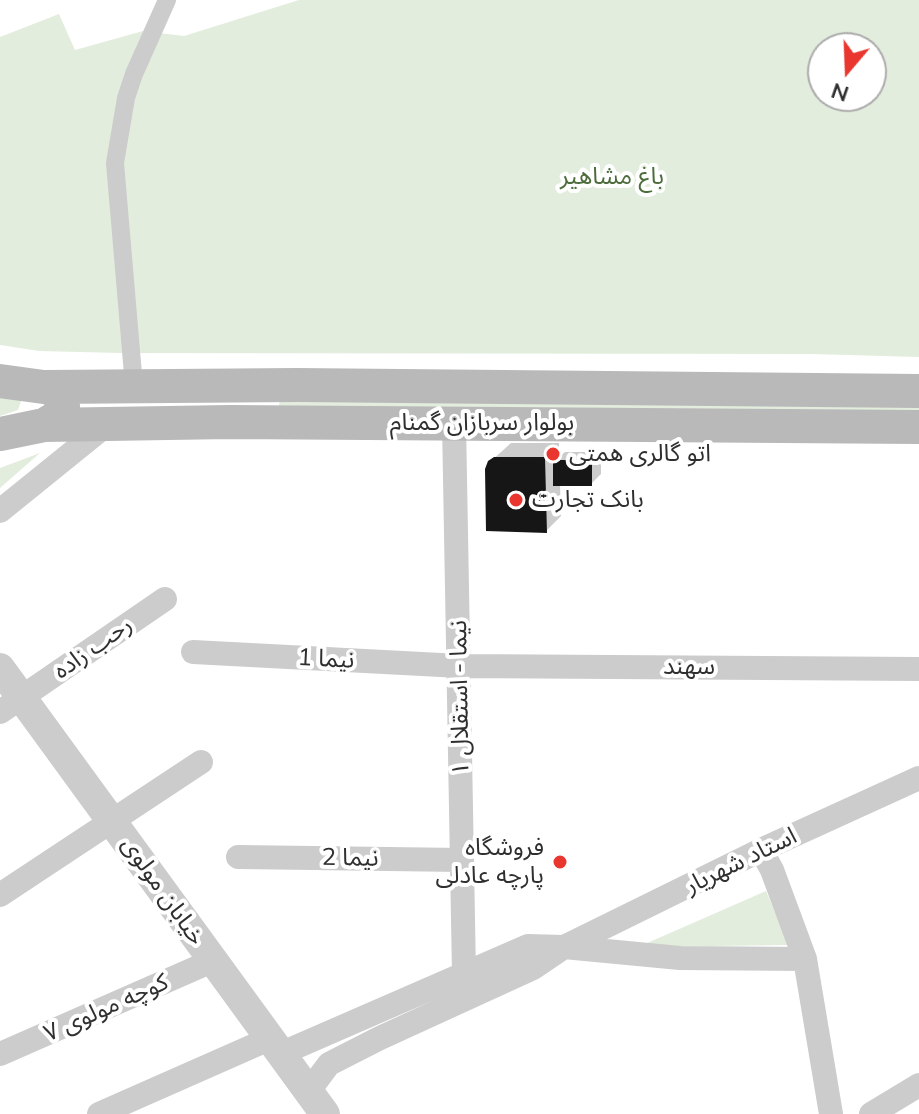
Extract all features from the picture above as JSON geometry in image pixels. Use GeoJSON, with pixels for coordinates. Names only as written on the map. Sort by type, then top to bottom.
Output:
{"type":"FeatureCollection","features":[{"type":"Feature","properties":{"kind":"main road","name":"بولوار سربازان گمنام"},"geometry":{"type":"LineString","coordinates":[[0,381],[46,387],[228,385],[919,391]]}},
{"type":"Feature","properties":{"kind":"main road"},"geometry":{"type":"LineString","coordinates":[[228,385],[230,422]]}},
{"type":"Feature","properties":{"kind":"main road"},"geometry":{"type":"LineString","coordinates":[[44,425],[59,416],[63,406],[60,396],[46,387]]}},
{"type":"Feature","properties":{"kind":"main road","name":"بولوار سربازان گمنام"},"geometry":{"type":"LineString","coordinates":[[0,434],[44,425],[110,422],[919,427]]}},
{"type":"Feature","properties":{"kind":"street"},"geometry":{"type":"LineString","coordinates":[[134,386],[115,163],[126,98],[167,0]]}},
{"type":"Feature","properties":{"kind":"street"},"geometry":{"type":"LineString","coordinates":[[0,511],[110,422]]}},
{"type":"Feature","properties":{"kind":"street","name":"نیما - استقلال ۱"},"geometry":{"type":"LineString","coordinates":[[454,423],[464,974]]}},
{"type":"Feature","properties":{"kind":"street","name":"رحب زاده"},"geometry":{"type":"LineString","coordinates":[[10,705],[165,599]]}},
{"type":"Feature","properties":{"kind":"street","name":"نیما 1"},"geometry":{"type":"LineString","coordinates":[[193,652],[460,666]]}},
{"type":"Feature","properties":{"kind":"street","name":"سهند"},"geometry":{"type":"LineString","coordinates":[[460,666],[919,669]]}},
{"type":"Feature","properties":{"kind":"street","name":"خیابان مولوی"},"geometry":{"type":"LineString","coordinates":[[0,668],[10,705],[114,822],[316,1103]]}},
{"type":"Feature","properties":{"kind":"street"},"geometry":{"type":"LineString","coordinates":[[0,895],[201,762]]}},
{"type":"Feature","properties":{"kind":"street","name":"استاد شهریار"},"geometry":{"type":"LineString","coordinates":[[316,1103],[329,1064],[533,968],[564,947],[761,850],[919,778]]}},
{"type":"Feature","properties":{"kind":"street"},"geometry":{"type":"LineString","coordinates":[[761,850],[772,870],[805,959],[831,1114]]}},
{"type":"Feature","properties":{"kind":"street","name":"نیما 2"},"geometry":{"type":"LineString","coordinates":[[238,857],[462,860]]}},
{"type":"Feature","properties":{"kind":"street","name":"استاد شهریار"},"geometry":{"type":"LineString","coordinates":[[275,1046],[464,974],[528,946],[564,947]]}},
{"type":"Feature","properties":{"kind":"street"},"geometry":{"type":"LineString","coordinates":[[564,947],[680,958],[805,959]]}},
{"type":"Feature","properties":{"kind":"street","name":"کوچه مولوی ۷"},"geometry":{"type":"LineString","coordinates":[[0,1054],[212,961]]}},
{"type":"Feature","properties":{"kind":"street"},"geometry":{"type":"LineString","coordinates":[[99,1114],[275,1046]]}},
{"type":"Feature","properties":{"kind":"street"},"geometry":{"type":"LineString","coordinates":[[871,1114],[919,1085]]}},
{"type":"Feature","properties":{"kind":"green space","name":"باغ مشاهیر"},"geometry":{"type":"Polygon","coordinates":[[[299,0],[919,0],[919,357],[811,354],[120,353],[39,351],[0,345],[0,37],[59,14],[75,50],[143,31],[184,36],[299,0]]]}},
{"type":"Feature","properties":{"kind":"green space"},"geometry":{"type":"Polygon","coordinates":[[[0,393],[21,401],[18,410],[0,416],[0,393]]]}},
{"type":"Feature","properties":{"kind":"green space"},"geometry":{"type":"Polygon","coordinates":[[[280,400],[919,405],[919,416],[284,410],[279,405],[280,400]]]}},
{"type":"Feature","properties":{"kind":"green space"},"geometry":{"type":"Polygon","coordinates":[[[40,453],[0,488],[0,468],[40,453]]]}},
{"type":"Feature","properties":{"kind":"green space"},"geometry":{"type":"Polygon","coordinates":[[[766,891],[789,945],[638,947],[766,891]]]}},
{"type":"Feature","properties":{"kind":"building","name":"بانک تجارت"},"geometry":{"type":"Polygon","coordinates":[[[494,457],[545,457],[547,533],[486,531],[485,469],[494,457]]]}},
{"type":"Feature","properties":{"kind":"building"},"geometry":{"type":"Polygon","coordinates":[[[553,460],[592,460],[592,486],[553,486],[553,460]]]}},
{"type":"Feature","properties":{"kind":"place","name":"اتو گالری همتی"},"geometry":{"type":"Point","coordinates":[553,454]}},
{"type":"Feature","properties":{"kind":"place","name":"بانک تجارت"},"geometry":{"type":"Point","coordinates":[516,500]}},
{"type":"Feature","properties":{"kind":"place","name":"فروشگاه پارچه عادلی"},"geometry":{"type":"Point","coordinates":[560,862]}}]}
